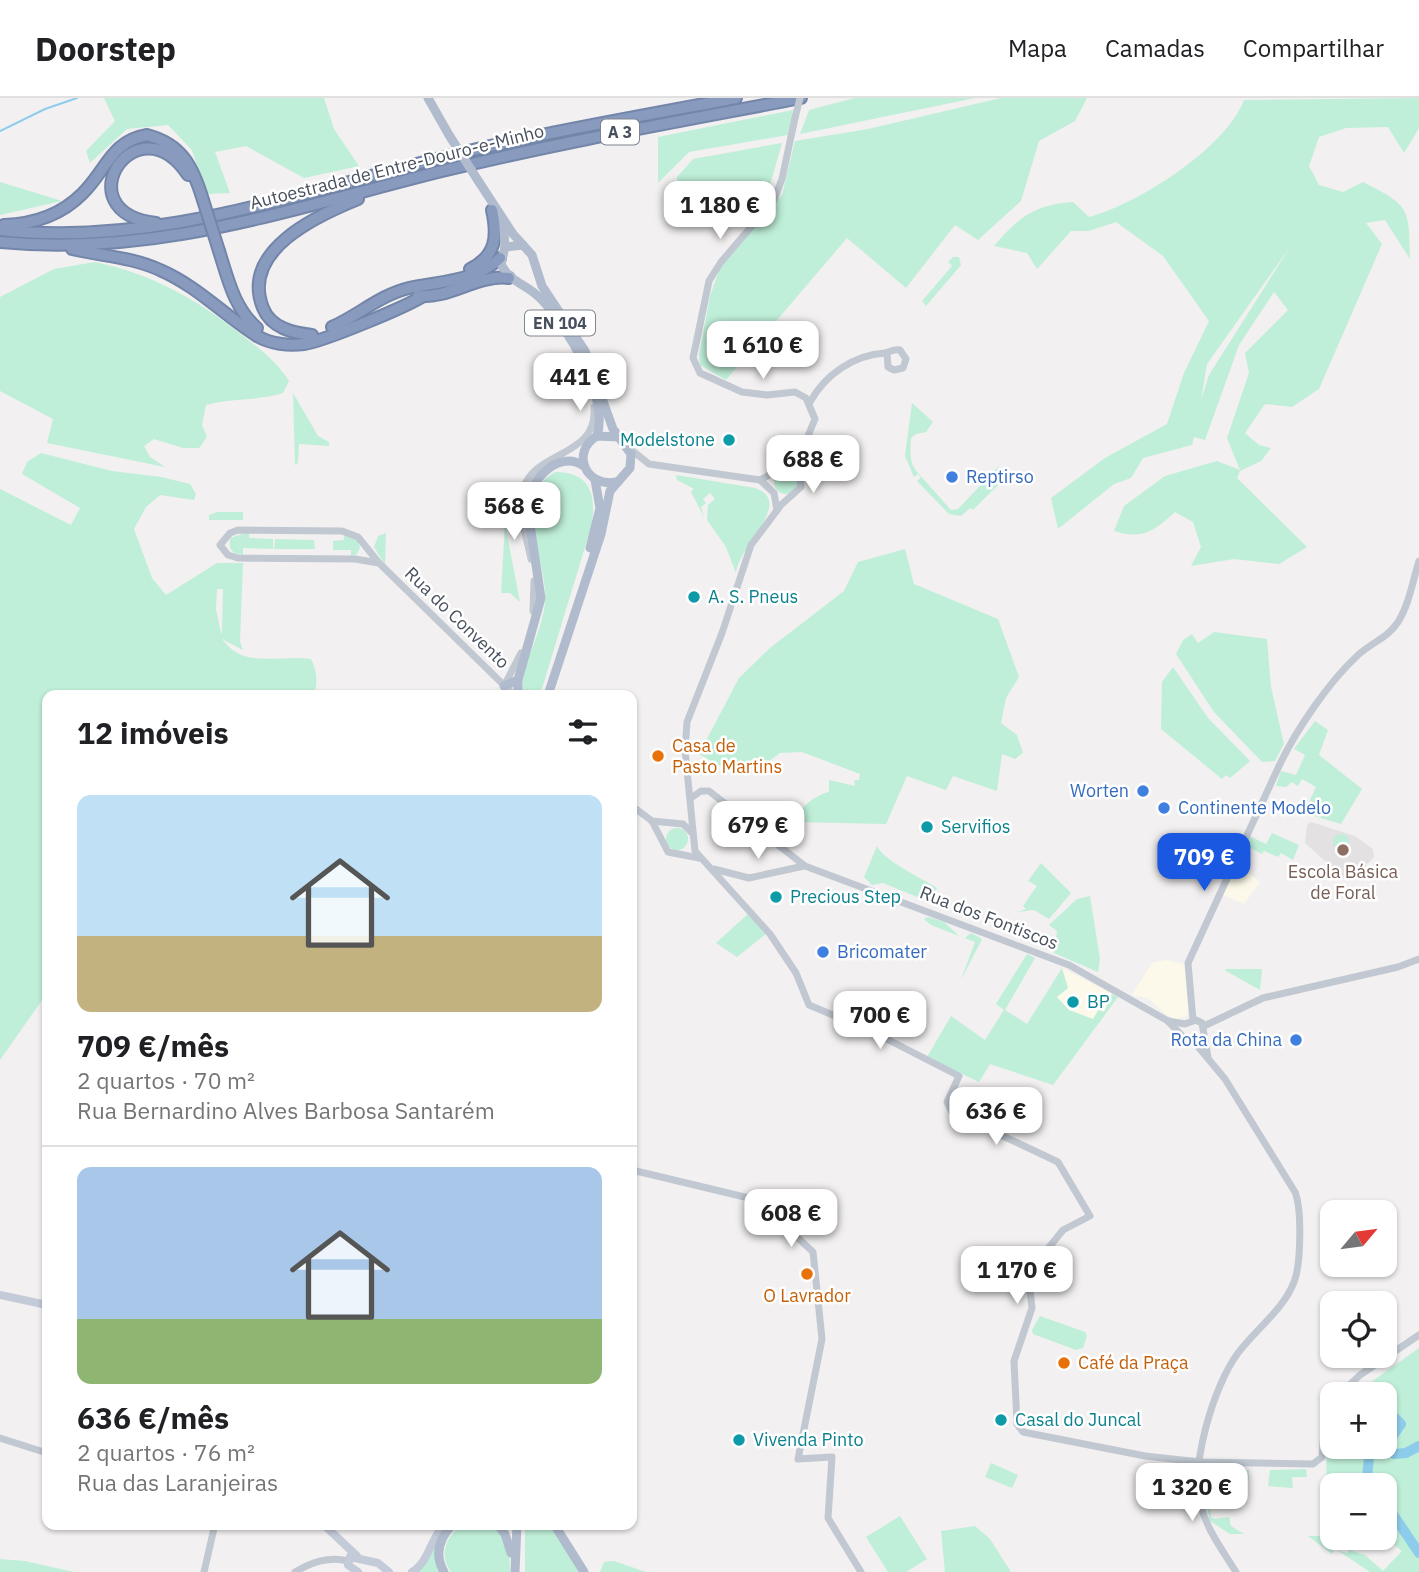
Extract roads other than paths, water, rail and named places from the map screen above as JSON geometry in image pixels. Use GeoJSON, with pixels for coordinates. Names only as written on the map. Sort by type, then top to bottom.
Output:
{"type":"FeatureCollection","features":[{"type":"Feature","properties":{"kind":"highway","name":"Autoestrada de Entre-Douro-e-Minho"},"geometry":{"type":"LineString","coordinates":[[0,227],[74,233],[176,225],[281,202],[487,147],[736,98]]}},
{"type":"Feature","properties":{"kind":"highway","name":"Autoestrada de Entre-Douro-e-Minho"},"geometry":{"type":"LineString","coordinates":[[0,242],[59,246],[184,236],[245,224],[401,182],[578,140],[800,98]]}},
{"type":"Feature","properties":{"kind":"highway"},"geometry":{"type":"LineString","coordinates":[[0,227],[47,218],[68,206],[84,193],[121,144],[148,135],[174,146],[186,158],[230,302],[242,325]]}},
{"type":"Feature","properties":{"kind":"highway"},"geometry":{"type":"LineString","coordinates":[[176,225],[139,221],[123,213],[113,197],[109,181],[116,163],[132,149],[149,145],[167,150],[179,160],[201,200]]}},
{"type":"Feature","properties":{"kind":"highway"},"geometry":{"type":"LineString","coordinates":[[312,335],[288,331],[265,314],[259,299],[258,282],[264,265],[279,245],[305,224],[401,182]]}},
{"type":"Feature","properties":{"kind":"highway"},"geometry":{"type":"LineString","coordinates":[[443,285],[484,262],[493,248],[496,231],[492,210]]}},
{"type":"Feature","properties":{"kind":"highway"},"geometry":{"type":"LineString","coordinates":[[59,246],[132,259],[160,270],[197,290],[260,338],[282,344],[305,344],[346,328],[370,312],[422,292],[446,294],[495,276],[514,281]]}},
{"type":"Feature","properties":{"kind":"highway"},"geometry":{"type":"LineString","coordinates":[[216,251],[235,300],[246,318],[261,331],[278,338],[298,339],[340,324],[361,310],[489,268],[503,253]]}},
{"type":"Feature","properties":{"kind":"main road","name":"EN 104"},"geometry":{"type":"LineString","coordinates":[[428,98],[479,182],[532,256],[542,286],[585,351],[618,437]]}},
{"type":"Feature","properties":{"kind":"main road","name":"EN 104"},"geometry":{"type":"LineString","coordinates":[[479,182],[504,232],[503,253],[514,281],[533,291],[554,314],[587,374],[600,411],[597,436]]}},
{"type":"Feature","properties":{"kind":"main road"},"geometry":{"type":"LineString","coordinates":[[503,253],[523,245]]}},
{"type":"Feature","properties":{"kind":"main road"},"geometry":{"type":"LineString","coordinates":[[514,281],[531,280],[536,269]]}},
{"type":"Feature","properties":{"kind":"main road"},"geometry":{"type":"LineString","coordinates":[[550,690],[616,482],[626,474],[631,461],[628,447],[618,437],[597,436],[584,449],[584,466]]}},
{"type":"Feature","properties":{"kind":"main road"},"geometry":{"type":"LineString","coordinates":[[517,690],[533,637],[541,598],[527,505],[529,491],[543,472],[564,461],[575,461],[584,466],[595,480],[599,499],[598,516],[568,631]]}},
{"type":"Feature","properties":{"kind":"main road"},"geometry":{"type":"LineString","coordinates":[[595,480],[616,482]]}},
{"type":"Feature","properties":{"kind":"main road"},"geometry":{"type":"LineString","coordinates":[[504,686],[518,680]]}},
{"type":"Feature","properties":{"kind":"main road"},"geometry":{"type":"LineString","coordinates":[[0,1295],[42,1304]]}},
{"type":"Feature","properties":{"kind":"main road"},"geometry":{"type":"LineString","coordinates":[[330,1530],[347,1544],[352,1558],[349,1568],[358,1572]]}},
{"type":"Feature","properties":{"kind":"main road"},"geometry":{"type":"LineString","coordinates":[[412,1572],[425,1560],[440,1530]]}},
{"type":"Feature","properties":{"kind":"main road"},"geometry":{"type":"LineString","coordinates":[[444,1572],[438,1552],[447,1530]]}},
{"type":"Feature","properties":{"kind":"main road"},"geometry":{"type":"LineString","coordinates":[[502,1530],[517,1569]]}},
{"type":"Feature","properties":{"kind":"main road"},"geometry":{"type":"LineString","coordinates":[[517,1569],[519,1530]]}},
{"type":"Feature","properties":{"kind":"main road"},"geometry":{"type":"LineString","coordinates":[[558,1530],[584,1572]]}},
{"type":"Feature","properties":{"kind":"main road"},"geometry":{"type":"LineString","coordinates":[[352,1558],[378,1563],[384,1571]]}},
{"type":"Feature","properties":{"kind":"street"},"geometry":{"type":"LineString","coordinates":[[699,858],[693,837],[685,750],[687,722],[751,545],[777,509],[799,491],[798,459],[815,419],[810,402],[795,392],[767,395],[742,392],[707,378],[696,369],[693,358],[709,281],[721,262],[765,212],[779,190],[800,98]]}},
{"type":"Feature","properties":{"kind":"street"},"geometry":{"type":"LineString","coordinates":[[810,402],[824,381],[838,370],[876,353],[887,353]]}},
{"type":"Feature","properties":{"kind":"street"},"geometry":{"type":"LineString","coordinates":[[504,686],[518,664],[535,605],[533,571],[521,506],[522,490],[538,467],[584,441],[593,423],[587,374]]}},
{"type":"Feature","properties":{"kind":"street"},"geometry":{"type":"LineString","coordinates":[[628,447],[649,464],[760,480],[773,491],[789,498]]}},
{"type":"Feature","properties":{"kind":"street"},"geometry":{"type":"LineString","coordinates":[[564,454],[584,449]]}},
{"type":"Feature","properties":{"kind":"street"},"geometry":{"type":"LineString","coordinates":[[760,480],[798,459]]}},
{"type":"Feature","properties":{"kind":"street"},"geometry":{"type":"LineString","coordinates":[[626,474],[649,464]]}},
{"type":"Feature","properties":{"kind":"street"},"geometry":{"type":"LineString","coordinates":[[785,467],[800,475]]}},
{"type":"Feature","properties":{"kind":"street"},"geometry":{"type":"LineString","coordinates":[[773,473],[777,509]]}},
{"type":"Feature","properties":{"kind":"street","name":"Rua do Convento"},"geometry":{"type":"LineString","coordinates":[[379,563],[355,559],[237,558],[228,555],[220,545],[230,533],[238,530],[342,531],[358,537],[379,563],[509,690]]}},
{"type":"Feature","properties":{"kind":"street"},"geometry":{"type":"LineString","coordinates":[[1184,1037],[1189,1022],[1188,963],[1272,779],[1288,747],[1344,670],[1358,654],[1385,637],[1399,621],[1415,586],[1419,561]]}},
{"type":"Feature","properties":{"kind":"street"},"geometry":{"type":"LineString","coordinates":[[491,673],[510,673]]}},
{"type":"Feature","properties":{"kind":"street","name":"Rua dos Fontiscos"},"geometry":{"type":"LineString","coordinates":[[691,799],[701,791],[716,795],[805,866],[1069,965],[1168,1021]]}},
{"type":"Feature","properties":{"kind":"street"},"geometry":{"type":"LineString","coordinates":[[662,838],[665,829],[676,824],[691,808]]}},
{"type":"Feature","properties":{"kind":"street"},"geometry":{"type":"LineString","coordinates":[[637,810],[652,821],[668,852],[699,858],[770,934],[796,973],[809,1005],[871,1031],[960,1076],[947,1102],[952,1112],[1058,1161],[1090,1216],[1063,1230],[1046,1251],[1030,1280],[1032,1308],[1014,1361],[1019,1429],[1044,1437],[1200,1462],[1317,1463],[1320,1459]]}},
{"type":"Feature","properties":{"kind":"street"},"geometry":{"type":"LineString","coordinates":[[652,821],[687,827],[693,837],[690,849],[682,854]]}},
{"type":"Feature","properties":{"kind":"street"},"geometry":{"type":"LineString","coordinates":[[710,867],[738,878],[749,878],[805,866]]}},
{"type":"Feature","properties":{"kind":"street"},"geometry":{"type":"LineString","coordinates":[[1168,1021],[1204,1026],[1262,998],[1398,967],[1419,959]]}},
{"type":"Feature","properties":{"kind":"street"},"geometry":{"type":"LineString","coordinates":[[1168,1021],[1184,1037],[1195,1043],[1208,1058],[1247,1112],[1299,1200],[1295,1280],[1287,1295],[1227,1368],[1219,1385],[1200,1462],[1197,1487],[1200,1506],[1236,1572]]}},
{"type":"Feature","properties":{"kind":"street"},"geometry":{"type":"LineString","coordinates":[[1204,1026],[1208,1058]]}},
{"type":"Feature","properties":{"kind":"street"},"geometry":{"type":"LineString","coordinates":[[1195,1043],[1205,1035]]}},
{"type":"Feature","properties":{"kind":"street"},"geometry":{"type":"LineString","coordinates":[[637,1171],[753,1199],[762,1207]]}},
{"type":"Feature","properties":{"kind":"street"},"geometry":{"type":"LineString","coordinates":[[773,1202],[780,1205],[786,1219],[784,1224],[770,1231],[764,1229],[758,1213],[762,1207],[773,1202]]}},
{"type":"Feature","properties":{"kind":"street"},"geometry":{"type":"LineString","coordinates":[[784,1224],[813,1252],[822,1339],[798,1459],[832,1457],[828,1518],[861,1572]]}},
{"type":"Feature","properties":{"kind":"street"},"geometry":{"type":"LineString","coordinates":[[1353,1382],[1419,1335]]}},
{"type":"Feature","properties":{"kind":"street"},"geometry":{"type":"LineString","coordinates":[[0,1438],[42,1451]]}},
{"type":"Feature","properties":{"kind":"street"},"geometry":{"type":"LineString","coordinates":[[204,1571],[214,1530]]}},
{"type":"Feature","properties":{"kind":"street"},"geometry":{"type":"LineString","coordinates":[[295,1572],[318,1561],[352,1558]]}},
{"type":"Feature","properties":{"kind":"waterway"},"geometry":{"type":"LineString","coordinates":[[0,131],[45,109],[77,98]]}},
{"type":"Feature","properties":{"kind":"waterway"},"geometry":{"type":"LineString","coordinates":[[1397,1420],[1401,1424],[1397,1430]]}},
{"type":"Feature","properties":{"kind":"waterway"},"geometry":{"type":"LineString","coordinates":[[1397,1454],[1406,1453],[1419,1446]]}},
{"type":"Feature","properties":{"kind":"waterway"},"geometry":{"type":"LineString","coordinates":[[1367,1473],[1369,1459]]}},
{"type":"Feature","properties":{"kind":"waterway"},"geometry":{"type":"LineString","coordinates":[[1397,1520],[1419,1553]]}},
{"type":"Feature","properties":{"kind":"place","name":"Modelstone"},"geometry":{"type":"Point","coordinates":[729,440]}},
{"type":"Feature","properties":{"kind":"place","name":"Reptirso"},"geometry":{"type":"Point","coordinates":[952,477]}},
{"type":"Feature","properties":{"kind":"place","name":"A. S. Pneus"},"geometry":{"type":"Point","coordinates":[694,597]}},
{"type":"Feature","properties":{"kind":"place","name":"Casa de Pasto Martins"},"geometry":{"type":"Point","coordinates":[658,756]}},
{"type":"Feature","properties":{"kind":"place","name":"Worten"},"geometry":{"type":"Point","coordinates":[1143,791]}},
{"type":"Feature","properties":{"kind":"place","name":"Continente Modelo"},"geometry":{"type":"Point","coordinates":[1164,808]}},
{"type":"Feature","properties":{"kind":"place","name":"Servifios"},"geometry":{"type":"Point","coordinates":[927,827]}},
{"type":"Feature","properties":{"kind":"place","name":"Escola Básica de Foral"},"geometry":{"type":"Point","coordinates":[1343,850]}},
{"type":"Feature","properties":{"kind":"place","name":"Precious Step"},"geometry":{"type":"Point","coordinates":[776,897]}},
{"type":"Feature","properties":{"kind":"place","name":"Bricomater"},"geometry":{"type":"Point","coordinates":[823,952]}},
{"type":"Feature","properties":{"kind":"place","name":"BP"},"geometry":{"type":"Point","coordinates":[1073,1002]}},
{"type":"Feature","properties":{"kind":"place","name":"Rota da China"},"geometry":{"type":"Point","coordinates":[1296,1040]}},
{"type":"Feature","properties":{"kind":"place","name":"O Lavrador"},"geometry":{"type":"Point","coordinates":[807,1274]}},
{"type":"Feature","properties":{"kind":"place","name":"Café da Praça"},"geometry":{"type":"Point","coordinates":[1064,1363]}},
{"type":"Feature","properties":{"kind":"place","name":"Casal do Juncal"},"geometry":{"type":"Point","coordinates":[1001,1420]}},
{"type":"Feature","properties":{"kind":"place","name":"Vivenda Pinto"},"geometry":{"type":"Point","coordinates":[739,1440]}}]}
